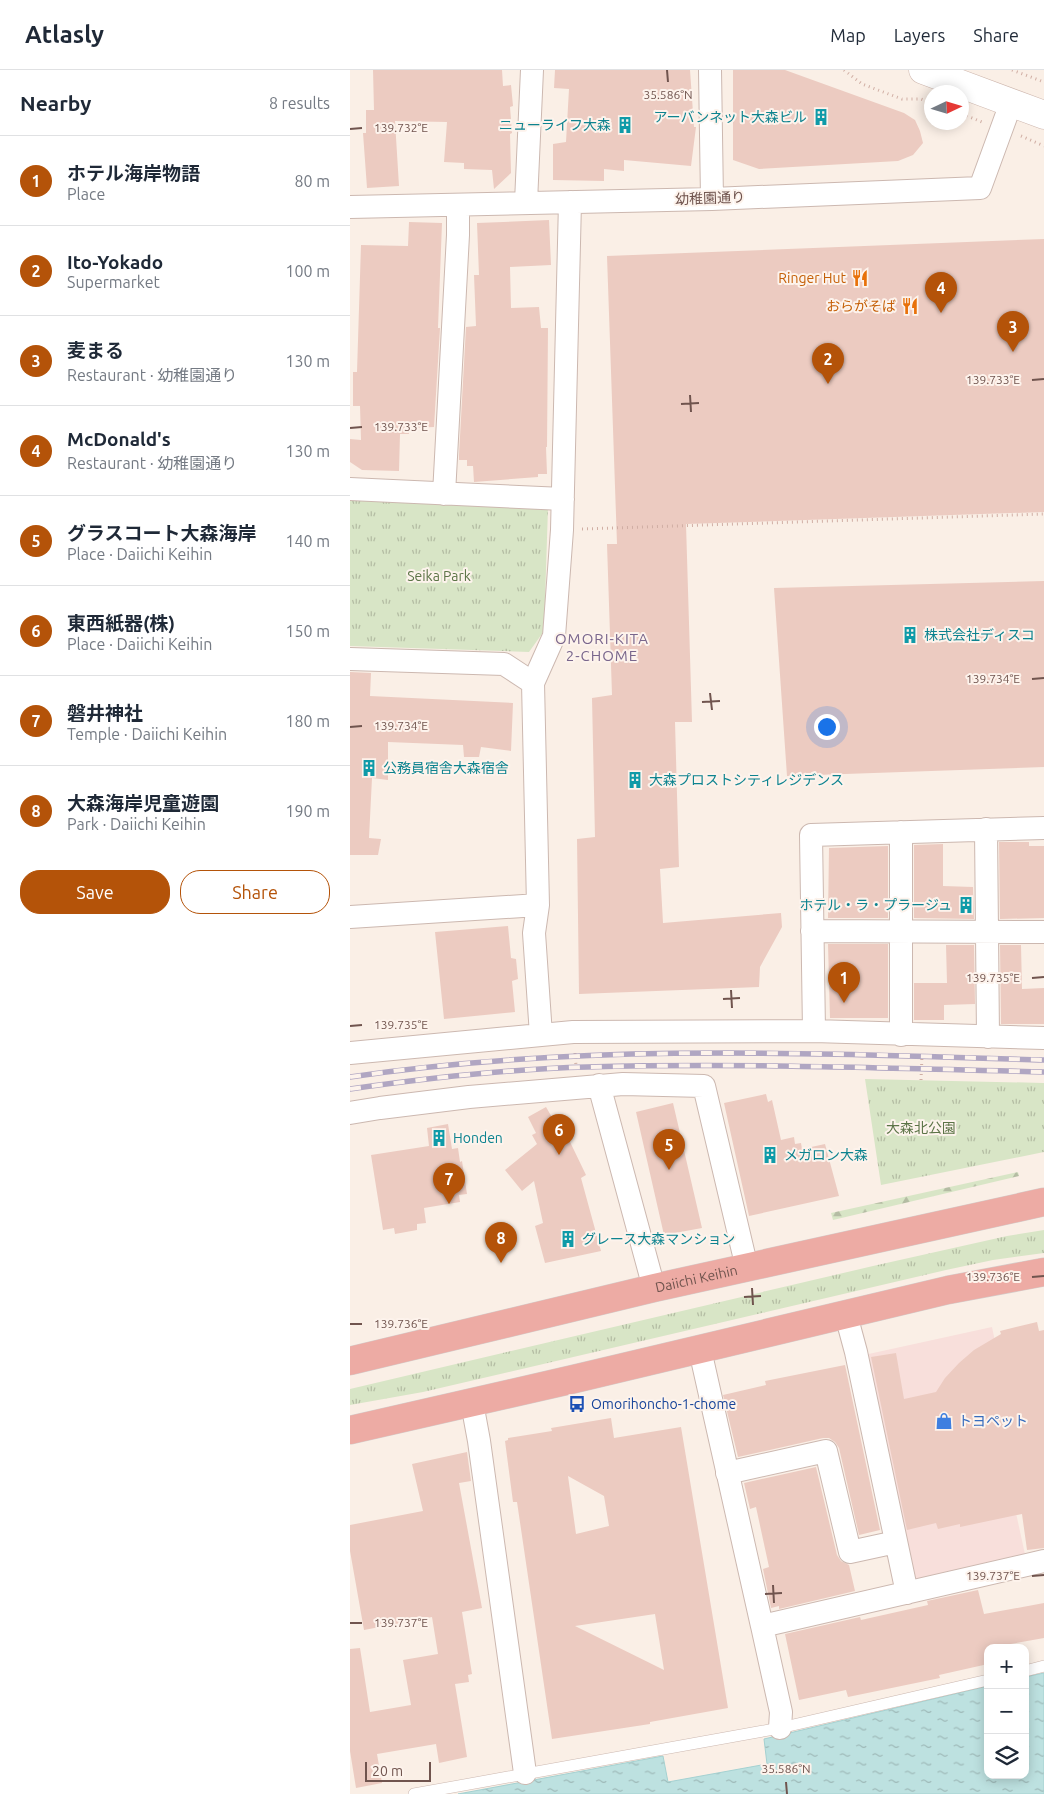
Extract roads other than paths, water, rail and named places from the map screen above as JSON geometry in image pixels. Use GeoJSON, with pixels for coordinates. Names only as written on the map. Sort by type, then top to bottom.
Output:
{"type":"FeatureCollection","features":[{"type":"Feature","properties":{"kind":"highway","name":"Daiichi Keihin"},"geometry":{"type":"LineString","coordinates":[[350,1361],[654,1288],[1044,1202]]}},
{"type":"Feature","properties":{"kind":"highway"},"geometry":{"type":"LineString","coordinates":[[350,1430],[700,1350],[948,1290],[1044,1272]]}},
{"type":"Feature","properties":{"kind":"street"},"geometry":{"type":"LineString","coordinates":[[526,202],[532,70]]}},
{"type":"Feature","properties":{"kind":"street"},"geometry":{"type":"LineString","coordinates":[[710,70],[712,199]]}},
{"type":"Feature","properties":{"kind":"street"},"geometry":{"type":"LineString","coordinates":[[924,70],[958,77],[1011,103],[1044,116]]}},
{"type":"Feature","properties":{"kind":"street","name":"幼稚園通り"},"geometry":{"type":"LineString","coordinates":[[350,208],[526,202],[712,199],[980,188],[1011,103]]}},
{"type":"Feature","properties":{"kind":"street"},"geometry":{"type":"LineString","coordinates":[[541,1035],[534,934],[538,905],[533,683],[554,636],[562,530],[570,202]]}},
{"type":"Feature","properties":{"kind":"street"},"geometry":{"type":"LineString","coordinates":[[444,494],[458,205]]}},
{"type":"Feature","properties":{"kind":"street"},"geometry":{"type":"LineString","coordinates":[[350,489],[562,499]]}},
{"type":"Feature","properties":{"kind":"street"},"geometry":{"type":"LineString","coordinates":[[350,659],[504,664],[533,683]]}},
{"type":"Feature","properties":{"kind":"street"},"geometry":{"type":"LineString","coordinates":[[814,1031],[812,835],[1044,828]]}},
{"type":"Feature","properties":{"kind":"street"},"geometry":{"type":"LineString","coordinates":[[986,829],[988,1037]]}},
{"type":"Feature","properties":{"kind":"street"},"geometry":{"type":"LineString","coordinates":[[901,832],[901,1034]]}},
{"type":"Feature","properties":{"kind":"street"},"geometry":{"type":"LineString","coordinates":[[350,917],[538,905]]}},
{"type":"Feature","properties":{"kind":"street"},"geometry":{"type":"LineString","coordinates":[[812,931],[1044,932]]}},
{"type":"Feature","properties":{"kind":"street"},"geometry":{"type":"LineString","coordinates":[[350,1052],[573,1032],[814,1031],[1044,1038]]}},
{"type":"Feature","properties":{"kind":"street"},"geometry":{"type":"LineString","coordinates":[[350,1113],[468,1097],[589,1086],[623,1084],[704,1086],[747,1268]]}},
{"type":"Feature","properties":{"kind":"street"},"geometry":{"type":"LineString","coordinates":[[589,1086],[654,1288]]}},
{"type":"Feature","properties":{"kind":"street"},"geometry":{"type":"LineString","coordinates":[[846,1315],[856,1352],[906,1593]]}},
{"type":"Feature","properties":{"kind":"street"},"geometry":{"type":"LineString","coordinates":[[700,1350],[781,1712],[780,1728]]}},
{"type":"Feature","properties":{"kind":"street"},"geometry":{"type":"LineString","coordinates":[[472,1403],[479,1441],[525,1773]]}},
{"type":"Feature","properties":{"kind":"street"},"geometry":{"type":"LineString","coordinates":[[727,1473],[826,1450],[850,1552],[896,1542]]}},
{"type":"Feature","properties":{"kind":"street"},"geometry":{"type":"LineString","coordinates":[[762,1626],[1044,1561]]}},
{"type":"Feature","properties":{"kind":"lane"},"geometry":{"type":"LineString","coordinates":[[1029,1670],[1044,1666]]}},
{"type":"Feature","properties":{"kind":"lane"},"geometry":{"type":"LineString","coordinates":[[414,1794],[780,1728],[984,1681]]}},
{"type":"Feature","properties":{"kind":"water"},"geometry":{"type":"Polygon","coordinates":[[[1044,1673],[1044,1794],[458,1794],[663,1756],[668,1782],[767,1764],[764,1739],[984,1687],[984,1779],[1029,1779],[1029,1676],[1044,1673]]]}},
{"type":"Feature","properties":{"kind":"railway"},"geometry":{"type":"LineString","coordinates":[[350,1077],[436,1066],[610,1055],[784,1053],[1044,1060]]}},
{"type":"Feature","properties":{"kind":"railway"},"geometry":{"type":"LineString","coordinates":[[350,1089],[468,1075],[587,1067],[758,1066],[1044,1072]]}},
{"type":"Feature","properties":{"kind":"place","name":"アーバンネット大森ビル"},"geometry":{"type":"Point","coordinates":[821,117]}},
{"type":"Feature","properties":{"kind":"place","name":"ニューライフ大森"},"geometry":{"type":"Point","coordinates":[625,125]}},
{"type":"Feature","properties":{"kind":"place","name":"Ringer Hut"},"geometry":{"type":"Point","coordinates":[860,278]}},
{"type":"Feature","properties":{"kind":"place","name":"おらがそば"},"geometry":{"type":"Point","coordinates":[910,306]}},
{"type":"Feature","properties":{"kind":"place","name":"McDonald's"},"geometry":{"type":"Point","coordinates":[941,313]}},
{"type":"Feature","properties":{"kind":"place","name":"麦まる"},"geometry":{"type":"Point","coordinates":[1013,352]}},
{"type":"Feature","properties":{"kind":"place","name":"Ito-Yokado"},"geometry":{"type":"Point","coordinates":[828,384]}},
{"type":"Feature","properties":{"kind":"place","name":"株式会社ディスコ"},"geometry":{"type":"Point","coordinates":[910,635]}},
{"type":"Feature","properties":{"kind":"place","name":"公務員宿舎大森宿舎"},"geometry":{"type":"Point","coordinates":[369,768]}},
{"type":"Feature","properties":{"kind":"place","name":"大森プロストシティレジデンス"},"geometry":{"type":"Point","coordinates":[635,780]}},
{"type":"Feature","properties":{"kind":"place","name":"ホテル・ラ・プラージュ"},"geometry":{"type":"Point","coordinates":[966,905]}},
{"type":"Feature","properties":{"kind":"place","name":"ホテル海岸物語"},"geometry":{"type":"Point","coordinates":[844,1003]}},
{"type":"Feature","properties":{"kind":"place","name":"Honden"},"geometry":{"type":"Point","coordinates":[439,1138]}},
{"type":"Feature","properties":{"kind":"place","name":"東西紙器(株)"},"geometry":{"type":"Point","coordinates":[559,1155]}},
{"type":"Feature","properties":{"kind":"place","name":"メガロン大森"},"geometry":{"type":"Point","coordinates":[770,1155]}},
{"type":"Feature","properties":{"kind":"place","name":"グラスコート大森海岸"},"geometry":{"type":"Point","coordinates":[669,1170]}},
{"type":"Feature","properties":{"kind":"place","name":"磐井神社"},"geometry":{"type":"Point","coordinates":[449,1204]}},
{"type":"Feature","properties":{"kind":"place","name":"グレース大森マンション"},"geometry":{"type":"Point","coordinates":[568,1239]}},
{"type":"Feature","properties":{"kind":"place","name":"大森海岸児童遊園"},"geometry":{"type":"Point","coordinates":[501,1263]}},
{"type":"Feature","properties":{"kind":"place","name":"Omorihoncho-1-chome"},"geometry":{"type":"Point","coordinates":[577,1404]}},
{"type":"Feature","properties":{"kind":"place","name":"トヨペット"},"geometry":{"type":"Point","coordinates":[944,1421]}},
{"type":"Feature","properties":{"kind":"district","name":"OMORI-KITA 2-CHOME"},"geometry":{"type":"Point","coordinates":[602,646]}},
{"type":"Feature","properties":{"kind":"park label","name":"Seika Park"},"geometry":{"type":"Point","coordinates":[439,576]}},
{"type":"Feature","properties":{"kind":"park label","name":"大森北公園"},"geometry":{"type":"Point","coordinates":[921,1128]}}]}
